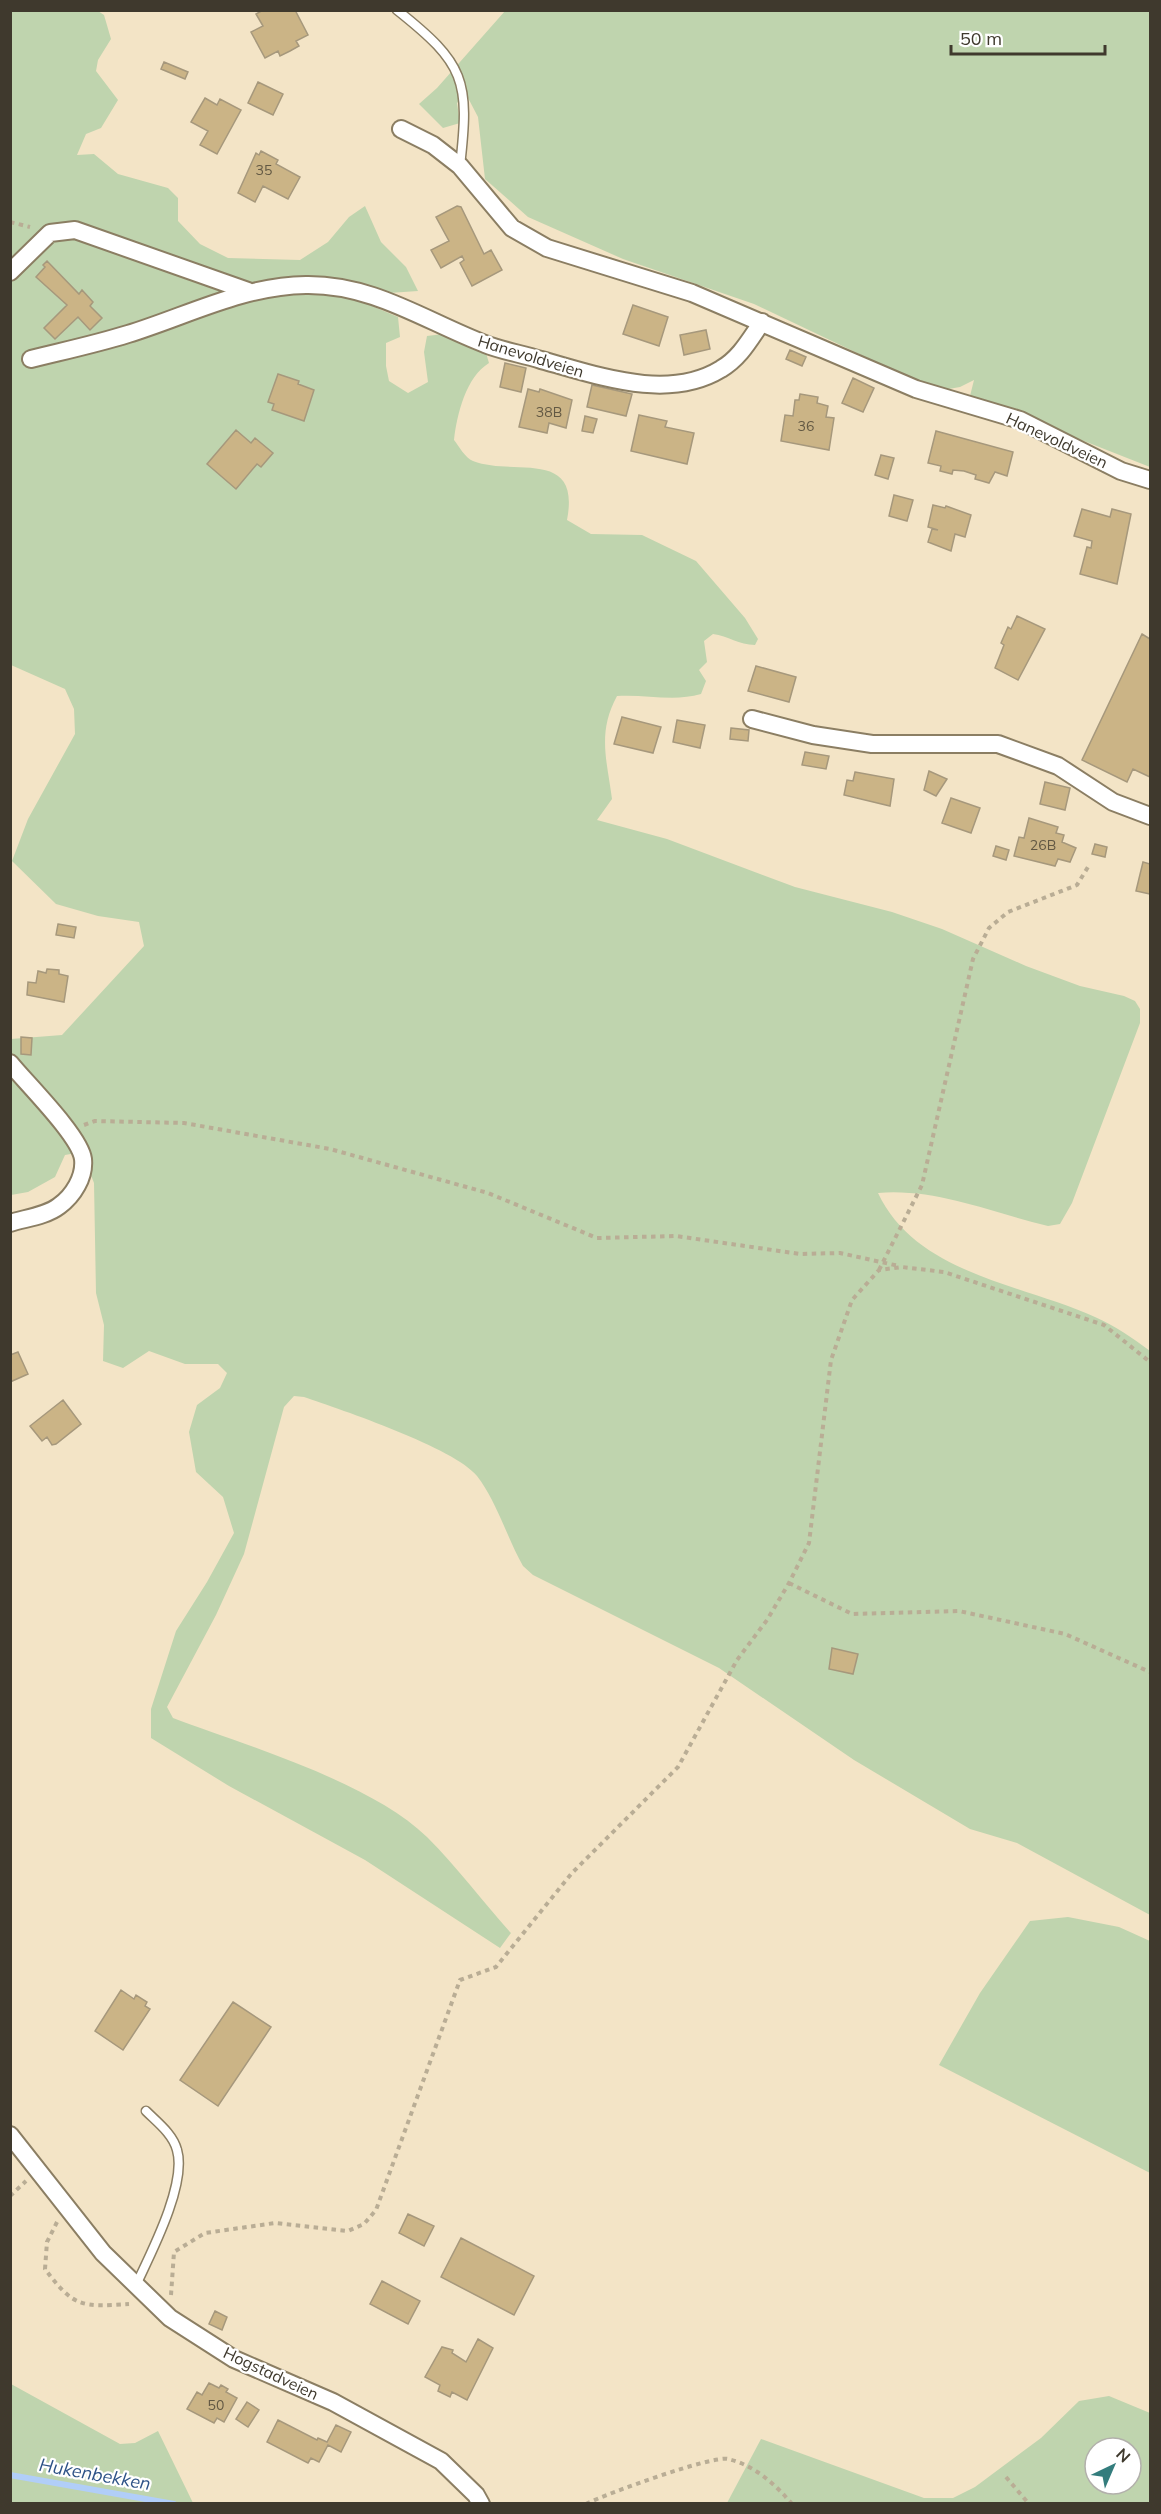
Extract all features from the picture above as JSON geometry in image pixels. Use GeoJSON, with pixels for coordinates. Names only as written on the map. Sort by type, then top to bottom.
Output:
{"type":"FeatureCollection","features":[{"type":"Feature","properties":{"kind":"street","name":"Hanevoldveien"},"geometry":{"type":"LineString","coordinates":[[401,129],[433,145],[460,166],[512,228],[547,248],[692,293],[762,321],[916,390],[1020,420],[1121,471],[1150,480]]}},
{"type":"Feature","properties":{"kind":"street","name":"Hanevoldveien"},"geometry":{"type":"LineString","coordinates":[[10,272],[50,233],[75,230],[248,291]]}},
{"type":"Feature","properties":{"kind":"street","name":"Hanevoldveien"},"geometry":{"type":"LineString","coordinates":[[31,359],[127,334],[248,291],[307,285],[363,292],[420,312],[485,345],[606,378],[656,385],[689,381],[720,370],[739,356],[762,321]]}},
{"type":"Feature","properties":{"kind":"street"},"geometry":{"type":"LineString","coordinates":[[752,719],[813,735],[872,744],[998,744],[1058,766],[1113,802],[1150,816]]}},
{"type":"Feature","properties":{"kind":"street"},"geometry":{"type":"LineString","coordinates":[[10,1063],[68,1130],[83,1158],[81,1177],[72,1194],[58,1207],[10,1223]]}},
{"type":"Feature","properties":{"kind":"street","name":"Hogstadveien"},"geometry":{"type":"LineString","coordinates":[[10,2135],[104,2253],[170,2318],[234,2359],[333,2402],[441,2461],[476,2495],[481,2504]]}},
{"type":"Feature","properties":{"kind":"lane"},"geometry":{"type":"LineString","coordinates":[[397,10],[428,35],[459,74],[465,102],[460,166]]}},
{"type":"Feature","properties":{"kind":"lane"},"geometry":{"type":"LineString","coordinates":[[136,2285],[169,2206],[179,2167],[178,2151],[172,2138],[146,2111]]}},
{"type":"Feature","properties":{"kind":"path"},"geometry":{"type":"LineString","coordinates":[[170,2318],[174,2252],[205,2233],[275,2223],[348,2231],[364,2224],[376,2210],[460,1980],[496,1967],[572,1873],[678,1767],[737,1660],[767,1620],[789,1583],[809,1542],[831,1360],[852,1300],[879,1270],[922,1185],[973,959],[989,928],[1008,912],[1077,885],[1088,867]]}},
{"type":"Feature","properties":{"kind":"path"},"geometry":{"type":"LineString","coordinates":[[68,1130],[95,1121],[184,1123],[341,1152],[488,1193],[597,1239],[676,1236],[800,1254],[840,1253],[884,1261],[902,1267],[944,1272],[1104,1325],[1150,1362]]}},
{"type":"Feature","properties":{"kind":"path"},"geometry":{"type":"LineString","coordinates":[[879,1270],[902,1267]]}},
{"type":"Feature","properties":{"kind":"path"},"geometry":{"type":"LineString","coordinates":[[789,1583],[852,1614],[958,1611],[1065,1634],[1150,1672]]}},
{"type":"Feature","properties":{"kind":"path"},"geometry":{"type":"LineString","coordinates":[[66,2206],[47,2242],[45,2270],[64,2294],[83,2305],[154,2302]]}},
{"type":"Feature","properties":{"kind":"path"},"geometry":{"type":"LineString","coordinates":[[586,2504],[640,2482],[725,2458],[748,2467],[767,2479],[792,2504]]}},
{"type":"Feature","properties":{"kind":"path"},"geometry":{"type":"LineString","coordinates":[[1006,2477],[1029,2504]]}},
{"type":"Feature","properties":{"kind":"green space"},"geometry":{"type":"Polygon","coordinates":[[[11,11],[98,11],[104,15],[111,39],[98,60],[96,71],[118,100],[101,128],[86,134],[77,155],[94,154],[118,174],[168,188],[178,198],[178,221],[200,244],[228,258],[300,260],[328,242],[349,217],[365,206],[381,242],[406,267],[418,291],[389,293],[373,297],[372,306],[398,317],[400,337],[386,343],[386,366],[389,381],[408,393],[428,382],[424,352],[427,336],[443,334],[486,353],[489,363],[474,377],[460,408],[454,440],[462,452],[473,461],[489,465],[541,469],[554,473],[564,482],[569,497],[567,520],[591,534],[642,535],[696,561],[745,618],[758,639],[755,645],[744,644],[713,634],[704,641],[707,662],[699,670],[706,681],[701,694],[670,698],[617,696],[607,722],[605,735],[612,799],[597,820],[667,839],[795,887],[892,912],[942,929],[1026,966],[1080,986],[1124,996],[1135,1001],[1140,1009],[1140,1023],[1072,1203],[1060,1224],[1048,1226],[921,1194],[878,1193],[895,1220],[918,1242],[944,1259],[1004,1285],[1095,1317],[1124,1332],[1150,1351],[1150,1915],[1017,1843],[970,1829],[854,1760],[719,1668],[533,1575],[523,1566],[484,1486],[465,1465],[423,1442],[304,1397],[294,1396],[284,1407],[244,1554],[216,1615],[167,1707],[173,1718],[307,1767],[374,1799],[403,1817],[438,1848],[511,1933],[500,1948],[365,1860],[229,1786],[151,1738],[151,1709],[176,1631],[234,1533],[223,1497],[196,1472],[189,1432],[197,1405],[220,1388],[227,1373],[218,1364],[185,1364],[149,1351],[123,1368],[103,1361],[104,1325],[96,1293],[94,1183],[82,1152],[65,1155],[55,1177],[28,1192],[11,1195],[11,1039],[62,1035],[144,946],[139,922],[98,916],[56,904],[12,861],[28,819],[75,734],[74,709],[65,689],[11,665],[11,11]]]}},
{"type":"Feature","properties":{"kind":"green space"},"geometry":{"type":"Polygon","coordinates":[[[505,11],[1150,11],[1150,467],[970,396],[974,380],[960,387],[937,391],[754,304],[623,259],[528,217],[485,179],[478,117],[466,94],[457,103],[460,123],[443,128],[419,104],[437,88],[505,11]]]}},
{"type":"Feature","properties":{"kind":"green space"},"geometry":{"type":"Polygon","coordinates":[[[1068,1917],[1119,1927],[1150,1941],[1150,2173],[939,2065],[980,1993],[1030,1921],[1068,1917]]]}},
{"type":"Feature","properties":{"kind":"green space"},"geometry":{"type":"Polygon","coordinates":[[[11,2384],[120,2444],[135,2443],[158,2431],[193,2503],[11,2503],[11,2384]]]}},
{"type":"Feature","properties":{"kind":"green space"},"geometry":{"type":"Polygon","coordinates":[[[1109,2396],[1150,2413],[1150,2503],[727,2503],[761,2439],[924,2498],[953,2498],[975,2487],[1041,2438],[1079,2401],[1109,2396]]]}},
{"type":"Feature","properties":{"kind":"building"},"geometry":{"type":"Polygon","coordinates":[[[263,10],[295,10],[308,35],[296,41],[299,46],[290,51],[280,56],[278,51],[265,58],[251,32],[263,26],[256,14],[263,10]]]}},
{"type":"Feature","properties":{"kind":"building"},"geometry":{"type":"Polygon","coordinates":[[[164,62],[188,72],[185,79],[161,69],[164,62]]]}},
{"type":"Feature","properties":{"kind":"building"},"geometry":{"type":"Polygon","coordinates":[[[258,82],[283,94],[273,115],[248,103],[258,82]]]}},
{"type":"Feature","properties":{"kind":"building"},"geometry":{"type":"Polygon","coordinates":[[[205,98],[217,105],[220,99],[241,110],[217,154],[200,145],[208,131],[191,122],[205,98]]]}},
{"type":"Feature","properties":{"kind":"building"},"geometry":{"type":"Polygon","coordinates":[[[261,151],[278,160],[276,164],[300,177],[288,199],[263,186],[255,202],[238,193],[256,153],[259,155],[261,151]]]}},
{"type":"Feature","properties":{"kind":"building"},"geometry":{"type":"Polygon","coordinates":[[[457,206],[461,207],[484,254],[491,250],[502,270],[472,286],[460,263],[464,260],[462,256],[441,268],[431,250],[449,241],[436,217],[457,206]]]}},
{"type":"Feature","properties":{"kind":"building"},"geometry":{"type":"Polygon","coordinates":[[[47,261],[79,294],[82,290],[93,302],[90,306],[102,318],[90,330],[78,317],[55,339],[44,328],[67,305],[36,277],[47,261]]]}},
{"type":"Feature","properties":{"kind":"building"},"geometry":{"type":"Polygon","coordinates":[[[633,305],[668,317],[659,346],[623,334],[633,305]]]}},
{"type":"Feature","properties":{"kind":"building"},"geometry":{"type":"Polygon","coordinates":[[[706,330],[710,349],[684,355],[680,335],[706,330]]]}},
{"type":"Feature","properties":{"kind":"building"},"geometry":{"type":"Polygon","coordinates":[[[790,350],[806,357],[802,366],[786,359],[790,350]]]}},
{"type":"Feature","properties":{"kind":"building"},"geometry":{"type":"Polygon","coordinates":[[[505,363],[526,368],[521,392],[500,387],[505,363]]]}},
{"type":"Feature","properties":{"kind":"building"},"geometry":{"type":"Polygon","coordinates":[[[278,374],[299,381],[298,384],[314,390],[304,421],[272,410],[274,404],[268,402],[278,374]]]}},
{"type":"Feature","properties":{"kind":"building"},"geometry":{"type":"Polygon","coordinates":[[[853,378],[874,388],[863,412],[842,403],[853,378]]]}},
{"type":"Feature","properties":{"kind":"building"},"geometry":{"type":"Polygon","coordinates":[[[592,385],[632,394],[626,416],[587,407],[592,385]]]}},
{"type":"Feature","properties":{"kind":"building"},"geometry":{"type":"Polygon","coordinates":[[[528,389],[539,392],[540,389],[572,400],[566,428],[549,423],[547,433],[519,427],[528,389]]]}},
{"type":"Feature","properties":{"kind":"building"},"geometry":{"type":"Polygon","coordinates":[[[800,394],[818,397],[817,403],[828,406],[826,417],[834,418],[829,450],[781,441],[785,415],[793,416],[795,400],[799,400],[800,394]]]}},
{"type":"Feature","properties":{"kind":"building"},"geometry":{"type":"Polygon","coordinates":[[[639,415],[667,421],[665,427],[694,433],[687,464],[631,451],[639,415]]]}},
{"type":"Feature","properties":{"kind":"building"},"geometry":{"type":"Polygon","coordinates":[[[585,416],[597,419],[593,433],[582,431],[585,416]]]}},
{"type":"Feature","properties":{"kind":"building"},"geometry":{"type":"Polygon","coordinates":[[[236,430],[251,443],[255,438],[273,453],[261,467],[257,464],[236,489],[207,464],[236,430]]]}},
{"type":"Feature","properties":{"kind":"building"},"geometry":{"type":"Polygon","coordinates":[[[936,431],[1013,452],[1007,476],[995,472],[989,483],[975,479],[976,475],[964,471],[953,470],[952,474],[940,471],[941,466],[928,463],[936,431]]]}},
{"type":"Feature","properties":{"kind":"building"},"geometry":{"type":"Polygon","coordinates":[[[881,455],[894,458],[888,479],[875,475],[881,455]]]}},
{"type":"Feature","properties":{"kind":"building"},"geometry":{"type":"Polygon","coordinates":[[[894,495],[913,500],[907,521],[889,516],[894,495]]]}},
{"type":"Feature","properties":{"kind":"building"},"geometry":{"type":"Polygon","coordinates":[[[933,505],[945,508],[946,506],[971,515],[965,537],[955,534],[951,551],[928,542],[932,529],[938,530],[928,527],[933,505]]]}},
{"type":"Feature","properties":{"kind":"building"},"geometry":{"type":"Polygon","coordinates":[[[1082,509],[1110,517],[1112,509],[1131,514],[1117,584],[1080,574],[1087,547],[1091,548],[1092,541],[1074,536],[1082,509]]]}},
{"type":"Feature","properties":{"kind":"building"},"geometry":{"type":"Polygon","coordinates":[[[1017,616],[1045,629],[1018,680],[995,668],[1004,645],[1001,643],[1008,627],[1011,629],[1017,616]]]}},
{"type":"Feature","properties":{"kind":"building"},"geometry":{"type":"Polygon","coordinates":[[[1142,634],[1150,639],[1150,777],[1133,769],[1127,782],[1082,760],[1142,634]]]}},
{"type":"Feature","properties":{"kind":"building"},"geometry":{"type":"Polygon","coordinates":[[[756,666],[796,677],[789,702],[748,691],[756,666]]]}},
{"type":"Feature","properties":{"kind":"building"},"geometry":{"type":"Polygon","coordinates":[[[622,717],[661,727],[653,753],[614,744],[622,717]]]}},
{"type":"Feature","properties":{"kind":"building"},"geometry":{"type":"Polygon","coordinates":[[[677,720],[705,725],[700,748],[673,742],[677,720]]]}},
{"type":"Feature","properties":{"kind":"building"},"geometry":{"type":"Polygon","coordinates":[[[731,728],[749,730],[748,741],[730,739],[731,728]]]}},
{"type":"Feature","properties":{"kind":"building"},"geometry":{"type":"Polygon","coordinates":[[[805,752],[829,756],[826,769],[802,765],[805,752]]]}},
{"type":"Feature","properties":{"kind":"building"},"geometry":{"type":"Polygon","coordinates":[[[929,771],[947,779],[936,796],[924,790],[929,771]]]}},
{"type":"Feature","properties":{"kind":"building"},"geometry":{"type":"Polygon","coordinates":[[[855,772],[894,779],[890,806],[844,795],[847,780],[853,781],[855,772]]]}},
{"type":"Feature","properties":{"kind":"building"},"geometry":{"type":"Polygon","coordinates":[[[1045,782],[1070,788],[1065,810],[1040,804],[1045,782]]]}},
{"type":"Feature","properties":{"kind":"building"},"geometry":{"type":"Polygon","coordinates":[[[951,798],[980,808],[971,833],[942,823],[951,798]]]}},
{"type":"Feature","properties":{"kind":"building"},"geometry":{"type":"Polygon","coordinates":[[[1029,818],[1058,827],[1056,833],[1064,835],[1062,842],[1076,848],[1070,862],[1058,859],[1055,866],[1014,856],[1019,837],[1024,838],[1029,818]]]}},
{"type":"Feature","properties":{"kind":"building"},"geometry":{"type":"Polygon","coordinates":[[[1095,844],[1107,847],[1105,857],[1092,854],[1095,844]]]}},
{"type":"Feature","properties":{"kind":"building"},"geometry":{"type":"Polygon","coordinates":[[[996,846],[1009,850],[1006,860],[993,856],[996,846]]]}},
{"type":"Feature","properties":{"kind":"building"},"geometry":{"type":"Polygon","coordinates":[[[1143,862],[1150,864],[1150,894],[1136,891],[1143,862]]]}},
{"type":"Feature","properties":{"kind":"building"},"geometry":{"type":"Polygon","coordinates":[[[58,924],[76,927],[74,938],[56,935],[58,924]]]}},
{"type":"Feature","properties":{"kind":"building"},"geometry":{"type":"Polygon","coordinates":[[[47,969],[59,970],[59,974],[68,976],[64,1002],[27,995],[28,982],[36,983],[38,971],[46,973],[47,969]]]}},
{"type":"Feature","properties":{"kind":"building"},"geometry":{"type":"Polygon","coordinates":[[[21,1037],[32,1038],[31,1055],[21,1054],[21,1037]]]}},
{"type":"Feature","properties":{"kind":"building"},"geometry":{"type":"Polygon","coordinates":[[[18,1352],[28,1374],[10,1382],[10,1355],[18,1352]]]}},
{"type":"Feature","properties":{"kind":"building"},"geometry":{"type":"Polygon","coordinates":[[[63,1400],[81,1424],[52,1445],[47,1437],[42,1441],[30,1426],[63,1400]]]}},
{"type":"Feature","properties":{"kind":"building"},"geometry":{"type":"Polygon","coordinates":[[[832,1648],[858,1654],[853,1674],[829,1669],[832,1648]]]}},
{"type":"Feature","properties":{"kind":"building"},"geometry":{"type":"Polygon","coordinates":[[[121,1990],[134,1999],[136,1995],[147,2002],[145,2006],[150,2009],[123,2050],[95,2031],[121,1990]]]}},
{"type":"Feature","properties":{"kind":"building"},"geometry":{"type":"Polygon","coordinates":[[[233,2002],[271,2027],[218,2106],[180,2080],[233,2002]]]}},
{"type":"Feature","properties":{"kind":"building"},"geometry":{"type":"Polygon","coordinates":[[[408,2214],[434,2226],[424,2246],[399,2233],[408,2214]]]}},
{"type":"Feature","properties":{"kind":"building"},"geometry":{"type":"Polygon","coordinates":[[[461,2238],[534,2276],[514,2315],[441,2277],[461,2238]]]}},
{"type":"Feature","properties":{"kind":"building"},"geometry":{"type":"Polygon","coordinates":[[[382,2281],[420,2301],[408,2324],[370,2304],[382,2281]]]}},
{"type":"Feature","properties":{"kind":"building"},"geometry":{"type":"Polygon","coordinates":[[[215,2311],[227,2317],[222,2330],[209,2324],[215,2311]]]}},
{"type":"Feature","properties":{"kind":"building"},"geometry":{"type":"Polygon","coordinates":[[[478,2339],[493,2348],[467,2400],[452,2392],[450,2397],[438,2391],[440,2385],[425,2377],[442,2347],[453,2350],[452,2353],[466,2362],[478,2339]]]}},
{"type":"Feature","properties":{"kind":"building"},"geometry":{"type":"Polygon","coordinates":[[[209,2383],[219,2388],[221,2385],[228,2389],[226,2392],[237,2398],[224,2422],[217,2418],[214,2423],[187,2409],[197,2392],[202,2395],[209,2383]]]}},
{"type":"Feature","properties":{"kind":"building"},"geometry":{"type":"Polygon","coordinates":[[[247,2402],[259,2410],[248,2427],[236,2419],[247,2402]]]}},
{"type":"Feature","properties":{"kind":"building"},"geometry":{"type":"Polygon","coordinates":[[[278,2420],[317,2440],[318,2438],[327,2442],[336,2425],[351,2432],[341,2452],[328,2445],[319,2462],[311,2458],[308,2463],[267,2442],[278,2420]]]}},
{"type":"Feature","properties":{"kind":"waterway","name":"Hukenbekken"},"geometry":{"type":"LineString","coordinates":[[10,2475],[174,2504]]}}]}
